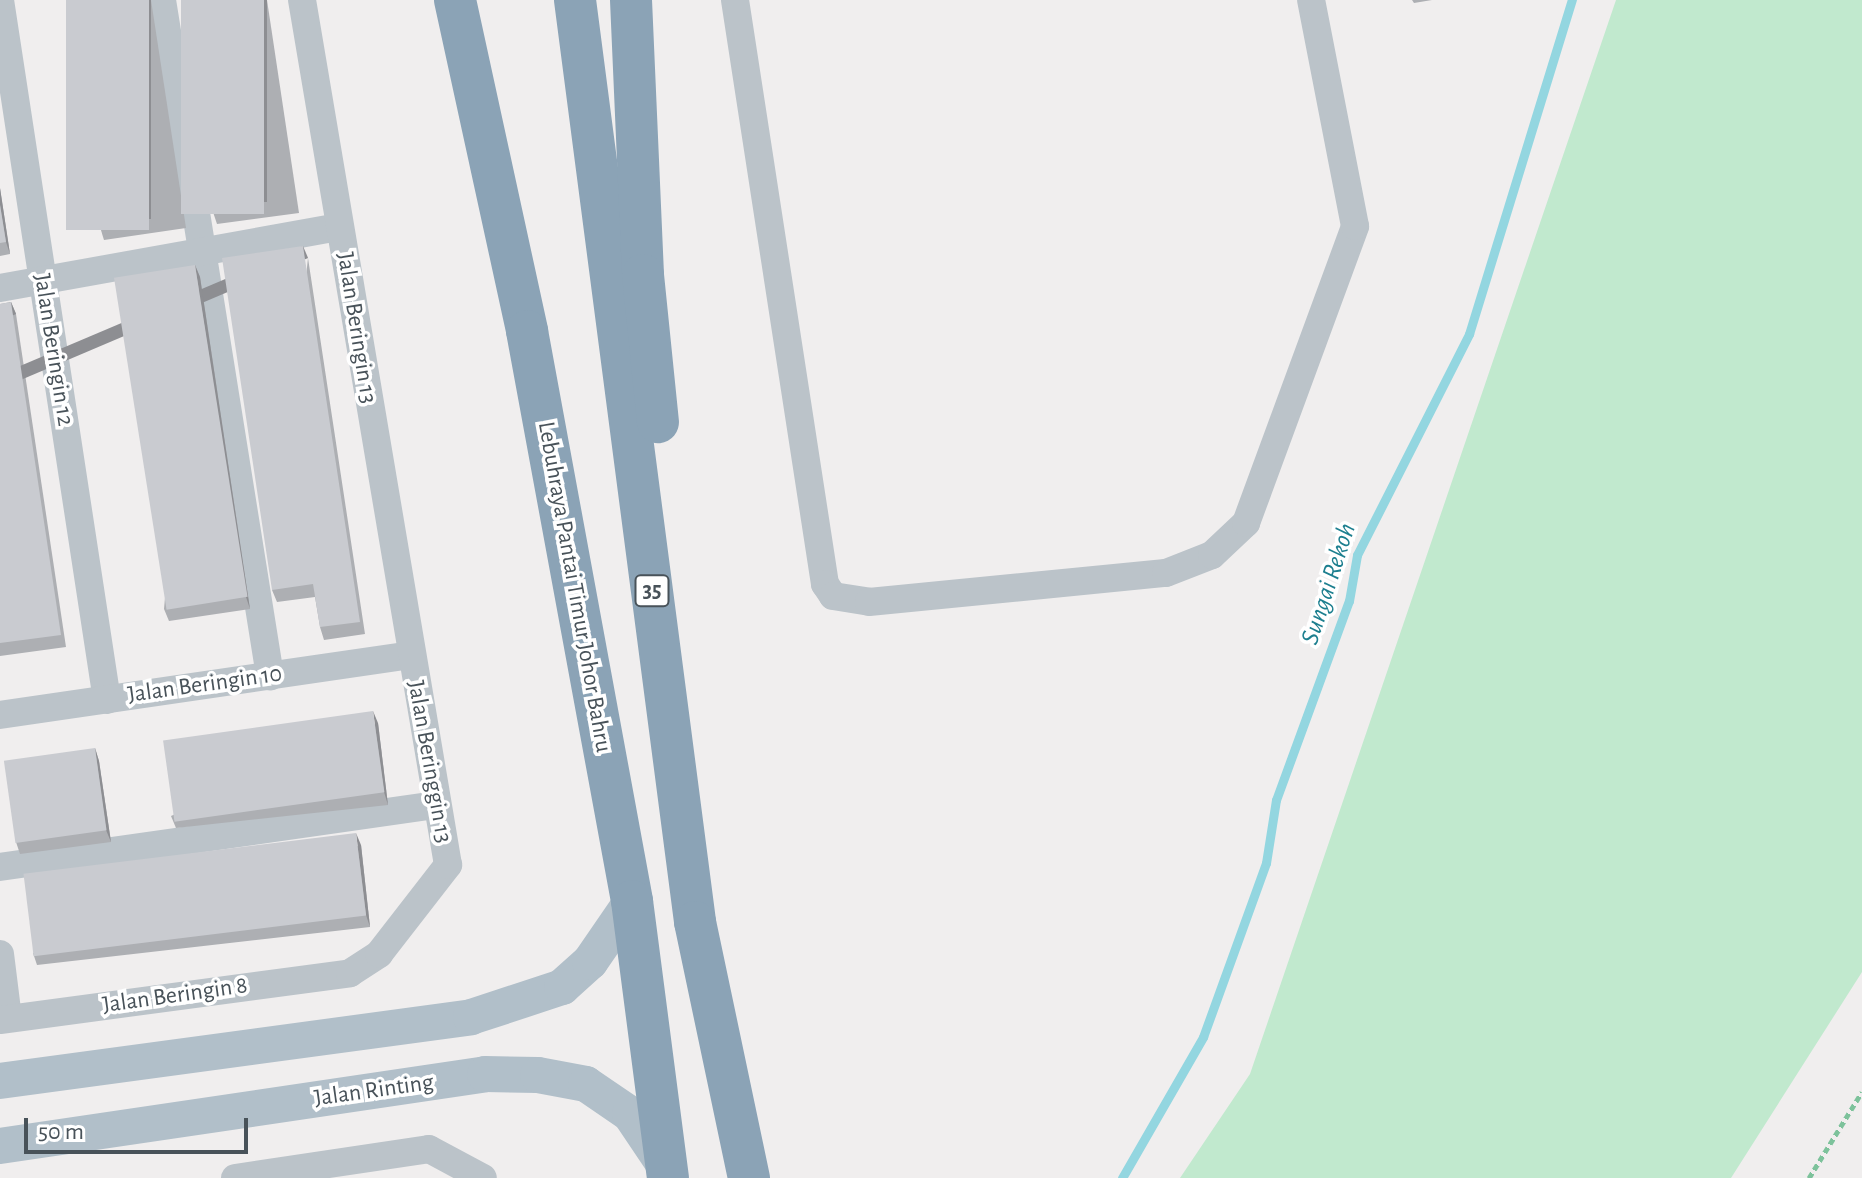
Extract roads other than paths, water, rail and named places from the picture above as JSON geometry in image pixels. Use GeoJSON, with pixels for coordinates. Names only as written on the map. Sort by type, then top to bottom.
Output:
{"type":"FeatureCollection","features":[{"type":"Feature","properties":{"kind":"highway","name":"Lebuhraya Pantai Timur Johor Bahru"},"geometry":{"type":"LineString","coordinates":[[455,0],[527,331],[632,901],[666,1172]]}},
{"type":"Feature","properties":{"kind":"highway","name":"35"},"geometry":{"type":"LineString","coordinates":[[575,0],[683,824],[749,1178]]}},
{"type":"Feature","properties":{"kind":"highway"},"geometry":{"type":"LineString","coordinates":[[631,0],[643,275],[684,679],[683,824]]}},
{"type":"Feature","properties":{"kind":"main road"},"geometry":{"type":"LineString","coordinates":[[0,1081],[471,1017],[562,987],[590,962],[632,901]]}},
{"type":"Feature","properties":{"kind":"main road","name":"Jalan Rinting"},"geometry":{"type":"LineString","coordinates":[[0,1146],[485,1074],[538,1075],[586,1084],[630,1114],[666,1172]]}},
{"type":"Feature","properties":{"kind":"street","name":"Jalan Beringin 12"},"geometry":{"type":"LineString","coordinates":[[0,0],[107,700]]}},
{"type":"Feature","properties":{"kind":"street"},"geometry":{"type":"LineString","coordinates":[[162,0],[206,251],[270,676]]}},
{"type":"Feature","properties":{"kind":"street","name":"Jalan Beringin 13"},"geometry":{"type":"LineString","coordinates":[[302,0],[410,655]]}},
{"type":"Feature","properties":{"kind":"street"},"geometry":{"type":"LineString","coordinates":[[735,0],[825,584],[833,596],[869,602],[1166,573],[1212,555],[1246,523],[1355,226],[1311,0]]}},
{"type":"Feature","properties":{"kind":"street"},"geometry":{"type":"LineString","coordinates":[[0,288],[339,227]]}},
{"type":"Feature","properties":{"kind":"street","name":"Jalan Beringin 10"},"geometry":{"type":"LineString","coordinates":[[0,715],[410,655]]}},
{"type":"Feature","properties":{"kind":"street","name":"Jalan Beringgin 13"},"geometry":{"type":"LineString","coordinates":[[350,973],[379,954],[448,865],[410,655]]}},
{"type":"Feature","properties":{"kind":"street"},"geometry":{"type":"LineString","coordinates":[[0,867],[436,805]]}},
{"type":"Feature","properties":{"kind":"street"},"geometry":{"type":"LineString","coordinates":[[0,954],[4,1019]]}},
{"type":"Feature","properties":{"kind":"street","name":"Jalan Beringin 8"},"geometry":{"type":"LineString","coordinates":[[4,1019],[350,973]]}},
{"type":"Feature","properties":{"kind":"street"},"geometry":{"type":"LineString","coordinates":[[235,1178],[429,1149],[483,1178]]}},
{"type":"Feature","properties":{"kind":"waterway","name":"Sungai Rekoh"},"geometry":{"type":"LineString","coordinates":[[1122,1178],[1203,1037],[1266,863],[1276,800],[1349,601],[1357,555],[1469,334],[1572,0]]}}]}
